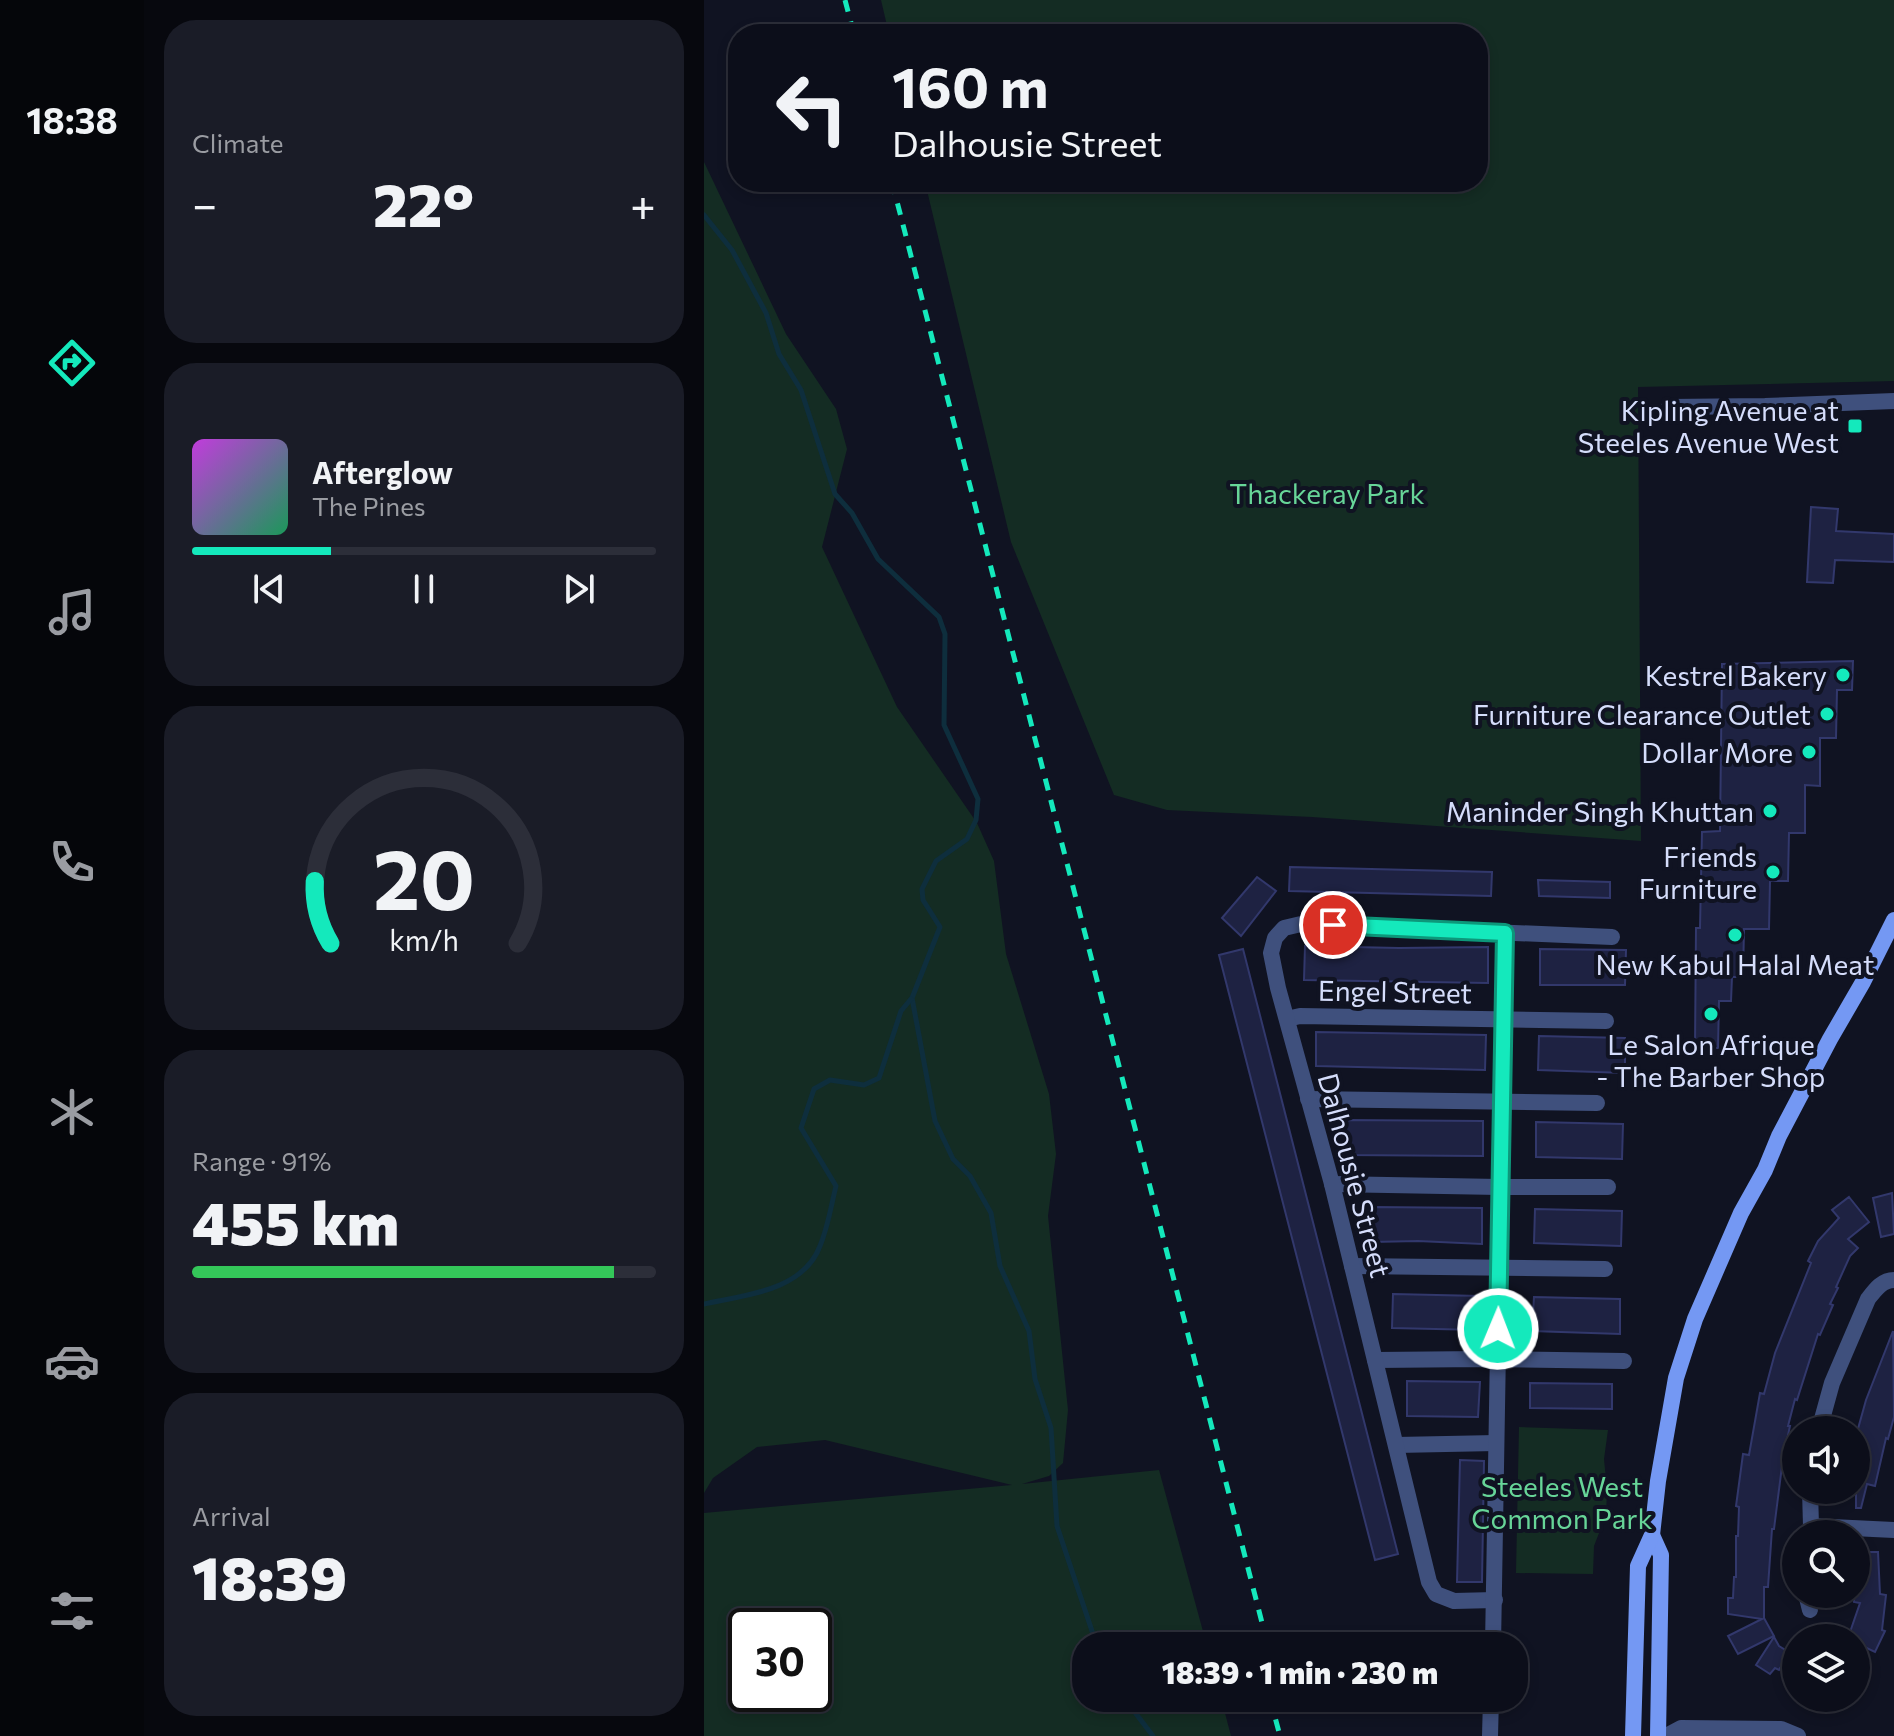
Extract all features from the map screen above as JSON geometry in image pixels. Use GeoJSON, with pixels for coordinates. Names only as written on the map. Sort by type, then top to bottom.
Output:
{"type":"FeatureCollection","features":[{"type":"Feature","properties":{"kind":"main road"},"geometry":{"type":"LineString","coordinates":[[1633,1736],[1638,1566],[1652,1535],[1676,1378],[1695,1319],[1736,1225],[1779,1136],[1894,920]]}},
{"type":"Feature","properties":{"kind":"main road"},"geometry":{"type":"LineString","coordinates":[[1652,1535],[1661,1555],[1658,1736]]}},
{"type":"Feature","properties":{"kind":"street"},"geometry":{"type":"LineString","coordinates":[[1669,407],[1894,401]]}},
{"type":"Feature","properties":{"kind":"street","name":"Dalhousie Street"},"geometry":{"type":"LineString","coordinates":[[1495,1600],[1454,1601],[1436,1594],[1429,1582],[1332,1184],[1271,953],[1275,938],[1284,928],[1301,924],[1505,933]]}},
{"type":"Feature","properties":{"kind":"street"},"geometry":{"type":"LineString","coordinates":[[1494,1632],[1505,933],[1612,937]]}},
{"type":"Feature","properties":{"kind":"street","name":"Engel Street"},"geometry":{"type":"LineString","coordinates":[[1287,1019],[1300,1016],[1606,1021]]}},
{"type":"Feature","properties":{"kind":"street"},"geometry":{"type":"LineString","coordinates":[[1308,1099],[1597,1103]]}},
{"type":"Feature","properties":{"kind":"street"},"geometry":{"type":"LineString","coordinates":[[1332,1184],[1608,1187]]}},
{"type":"Feature","properties":{"kind":"street"},"geometry":{"type":"LineString","coordinates":[[1352,1266],[1605,1269]]}},
{"type":"Feature","properties":{"kind":"street"},"geometry":{"type":"LineString","coordinates":[[1823,1416],[1832,1383],[1868,1299],[1887,1280],[1894,1280]]}},
{"type":"Feature","properties":{"kind":"street"},"geometry":{"type":"LineString","coordinates":[[1375,1360],[1624,1361]]}},
{"type":"Feature","properties":{"kind":"street"},"geometry":{"type":"LineString","coordinates":[[1396,1445],[1496,1443]]}},
{"type":"Feature","properties":{"kind":"street"},"geometry":{"type":"LineString","coordinates":[[1870,1530],[1894,1530]]}},
{"type":"Feature","properties":{"kind":"street"},"geometry":{"type":"LineString","coordinates":[[1490,1736],[1491,1712]]}},
{"type":"Feature","properties":{"kind":"street"},"geometry":{"type":"LineString","coordinates":[[1666,1736],[1681,1728],[1695,1728],[1781,1729],[1798,1736]]}},
{"type":"Feature","properties":{"kind":"green space","name":"Thackeray Park"},"geometry":{"type":"Polygon","coordinates":[[[881,0],[1894,0],[1894,381],[1638,387],[1641,841],[1312,817],[1167,810],[1114,795],[1011,542],[927,192],[1488,192],[1488,24],[887,24],[881,0]]]}},
{"type":"Feature","properties":{"kind":"green space"},"geometry":{"type":"Polygon","coordinates":[[[704,162],[786,334],[836,409],[847,449],[822,547],[897,707],[977,823],[994,861],[1006,954],[1049,1094],[1056,1154],[1048,1216],[1068,1410],[1063,1463],[1049,1476],[1022,1484],[1159,1470],[1203,1632],[1072,1632],[1072,1712],[1225,1712],[1231,1736],[704,1736],[704,1513],[1012,1485],[825,1440],[757,1447],[713,1478],[704,1493],[704,162]]]}},
{"type":"Feature","properties":{"kind":"green space","name":"Steeles West Common Park"},"geometry":{"type":"Polygon","coordinates":[[[1519,1427],[1608,1430],[1604,1459],[1606,1515],[1594,1546],[1593,1574],[1516,1573],[1519,1427]]]}},
{"type":"Feature","properties":{"kind":"building"},"geometry":{"type":"Polygon","coordinates":[[[1811,507],[1838,509],[1836,531],[1894,534],[1894,562],[1835,560],[1833,583],[1807,582],[1811,507]]]}},
{"type":"Feature","properties":{"kind":"building"},"geometry":{"type":"Polygon","coordinates":[[[1853,661],[1852,690],[1837,690],[1836,738],[1820,738],[1820,786],[1805,785],[1805,833],[1789,833],[1788,881],[1770,881],[1769,929],[1744,929],[1743,977],[1732,977],[1731,1001],[1719,1001],[1718,1048],[1695,1048],[1696,928],[1700,928],[1702,832],[1720,831],[1722,664],[1853,661]]]}},
{"type":"Feature","properties":{"kind":"building"},"geometry":{"type":"Polygon","coordinates":[[[1290,867],[1492,872],[1491,896],[1289,891],[1290,867]]]}},
{"type":"Feature","properties":{"kind":"building"},"geometry":{"type":"Polygon","coordinates":[[[1257,877],[1276,891],[1241,936],[1222,918],[1257,877]]]}},
{"type":"Feature","properties":{"kind":"building"},"geometry":{"type":"Polygon","coordinates":[[[1538,880],[1610,882],[1610,898],[1539,896],[1538,880]]]}},
{"type":"Feature","properties":{"kind":"building"},"geometry":{"type":"Polygon","coordinates":[[[1305,946],[1488,947],[1488,983],[1304,980],[1305,946]]]}},
{"type":"Feature","properties":{"kind":"building"},"geometry":{"type":"Polygon","coordinates":[[[1243,949],[1398,1554],[1375,1560],[1219,955],[1243,949]]]}},
{"type":"Feature","properties":{"kind":"building"},"geometry":{"type":"Polygon","coordinates":[[[1540,949],[1626,950],[1625,985],[1540,985],[1540,949]]]}},
{"type":"Feature","properties":{"kind":"building"},"geometry":{"type":"Polygon","coordinates":[[[1316,1032],[1486,1035],[1485,1070],[1316,1066],[1316,1032]]]}},
{"type":"Feature","properties":{"kind":"building"},"geometry":{"type":"Polygon","coordinates":[[[1539,1036],[1625,1038],[1625,1073],[1538,1070],[1539,1036]]]}},
{"type":"Feature","properties":{"kind":"building"},"geometry":{"type":"Polygon","coordinates":[[[1345,1120],[1483,1121],[1483,1156],[1344,1155],[1345,1120]]]}},
{"type":"Feature","properties":{"kind":"building"},"geometry":{"type":"Polygon","coordinates":[[[1536,1122],[1623,1124],[1622,1159],[1536,1157],[1536,1122]]]}},
{"type":"Feature","properties":{"kind":"building"},"geometry":{"type":"Polygon","coordinates":[[[1892,1193],[1894,1234],[1881,1237],[1873,1198],[1892,1193]]]}},
{"type":"Feature","properties":{"kind":"building"},"geometry":{"type":"Polygon","coordinates":[[[1849,1197],[1869,1222],[1848,1239],[1858,1248],[1850,1256],[1836,1287],[1830,1304],[1833,1305],[1818,1334],[1791,1416],[1782,1416],[1782,1466],[1772,1529],[1768,1587],[1764,1587],[1764,1618],[1774,1636],[1738,1654],[1728,1636],[1762,1619],[1728,1614],[1728,1598],[1733,1598],[1736,1577],[1739,1507],[1736,1506],[1743,1454],[1749,1455],[1760,1393],[1764,1394],[1775,1353],[1811,1263],[1808,1261],[1818,1241],[1839,1218],[1832,1210],[1849,1197]]]}},
{"type":"Feature","properties":{"kind":"building"},"geometry":{"type":"Polygon","coordinates":[[[1373,1207],[1482,1208],[1482,1244],[1372,1242],[1373,1207]]]}},
{"type":"Feature","properties":{"kind":"building"},"geometry":{"type":"Polygon","coordinates":[[[1535,1209],[1622,1211],[1621,1246],[1534,1243],[1535,1209]]]}},
{"type":"Feature","properties":{"kind":"building"},"geometry":{"type":"Polygon","coordinates":[[[1393,1294],[1480,1296],[1479,1330],[1392,1328],[1393,1294]]]}},
{"type":"Feature","properties":{"kind":"building"},"geometry":{"type":"Polygon","coordinates":[[[1534,1297],[1620,1299],[1620,1334],[1532,1331],[1534,1297]]]}},
{"type":"Feature","properties":{"kind":"building"},"geometry":{"type":"Polygon","coordinates":[[[1893,1331],[1894,1417],[1875,1486],[1870,1485],[1870,1416],[1862,1416],[1893,1331]]]}},
{"type":"Feature","properties":{"kind":"building"},"geometry":{"type":"Polygon","coordinates":[[[1407,1381],[1480,1382],[1478,1417],[1407,1416],[1407,1381]]]}},
{"type":"Feature","properties":{"kind":"building"},"geometry":{"type":"Polygon","coordinates":[[[1530,1383],[1612,1384],[1612,1409],[1530,1408],[1530,1383]]]}},
{"type":"Feature","properties":{"kind":"building"},"geometry":{"type":"Polygon","coordinates":[[[1460,1460],[1484,1461],[1482,1582],[1457,1582],[1460,1460]]]}},
{"type":"Feature","properties":{"kind":"building"},"geometry":{"type":"Polygon","coordinates":[[[1870,1552],[1878,1552],[1880,1594],[1886,1595],[1882,1630],[1885,1631],[1875,1652],[1870,1650],[1870,1624],[1853,1624],[1858,1608],[1870,1608],[1870,1552]]]}},
{"type":"Feature","properties":{"kind":"building"},"geometry":{"type":"Polygon","coordinates":[[[1774,1637],[1782,1648],[1782,1669],[1775,1668],[1770,1674],[1756,1665],[1774,1637]]]}},
{"type":"Feature","properties":{"kind":"waterway"},"geometry":{"type":"LineString","coordinates":[[704,215],[732,250],[766,313],[779,354],[801,390],[835,494],[852,513],[878,559],[939,617],[945,634],[944,725],[978,799],[976,820],[967,839],[936,861],[922,889],[923,900],[940,927],[912,998],[935,1121],[953,1159],[970,1176],[991,1213],[1000,1266],[1029,1331],[1035,1379],[1051,1428],[1057,1526],[1092,1632]]}},
{"type":"Feature","properties":{"kind":"waterway"},"geometry":{"type":"LineString","coordinates":[[704,1304],[754,1294],[787,1282],[812,1261],[825,1231],[836,1186],[801,1128],[814,1089],[830,1080],[864,1085],[879,1078],[901,1011],[911,999]]}},
{"type":"Feature","properties":{"kind":"waterway"},"geometry":{"type":"LineString","coordinates":[[1135,1712],[1153,1736]]}},
{"type":"Feature","properties":{"kind":"railway"},"geometry":{"type":"LineString","coordinates":[[845,0],[851,24]]}},
{"type":"Feature","properties":{"kind":"railway"},"geometry":{"type":"LineString","coordinates":[[895,192],[1264,1632]]}},
{"type":"Feature","properties":{"kind":"railway"},"geometry":{"type":"LineString","coordinates":[[1274,1712],[1280,1736]]}},
{"type":"Feature","properties":{"kind":"place","name":"Kipling Avenue at Steeles Avenue West"},"geometry":{"type":"Point","coordinates":[1855,426]}},
{"type":"Feature","properties":{"kind":"place","name":"Kestrel Bakery"},"geometry":{"type":"Point","coordinates":[1843,675]}},
{"type":"Feature","properties":{"kind":"place","name":"Furniture Clearance Outlet"},"geometry":{"type":"Point","coordinates":[1827,714]}},
{"type":"Feature","properties":{"kind":"place","name":"Dollar More"},"geometry":{"type":"Point","coordinates":[1809,752]}},
{"type":"Feature","properties":{"kind":"place","name":"Maninder Singh Khuttan"},"geometry":{"type":"Point","coordinates":[1770,811]}},
{"type":"Feature","properties":{"kind":"place","name":"Friends Furniture"},"geometry":{"type":"Point","coordinates":[1773,872]}},
{"type":"Feature","properties":{"kind":"place","name":"New Kabul Halal Meat"},"geometry":{"type":"Point","coordinates":[1735,935]}},
{"type":"Feature","properties":{"kind":"place","name":"Le Salon Afrique - The Barber Shop"},"geometry":{"type":"Point","coordinates":[1711,1014]}},
{"type":"Feature","properties":{"kind":"route"},"geometry":{"type":"LineString","coordinates":[[1333,925],[1505,933],[1498,1329]]}}]}
